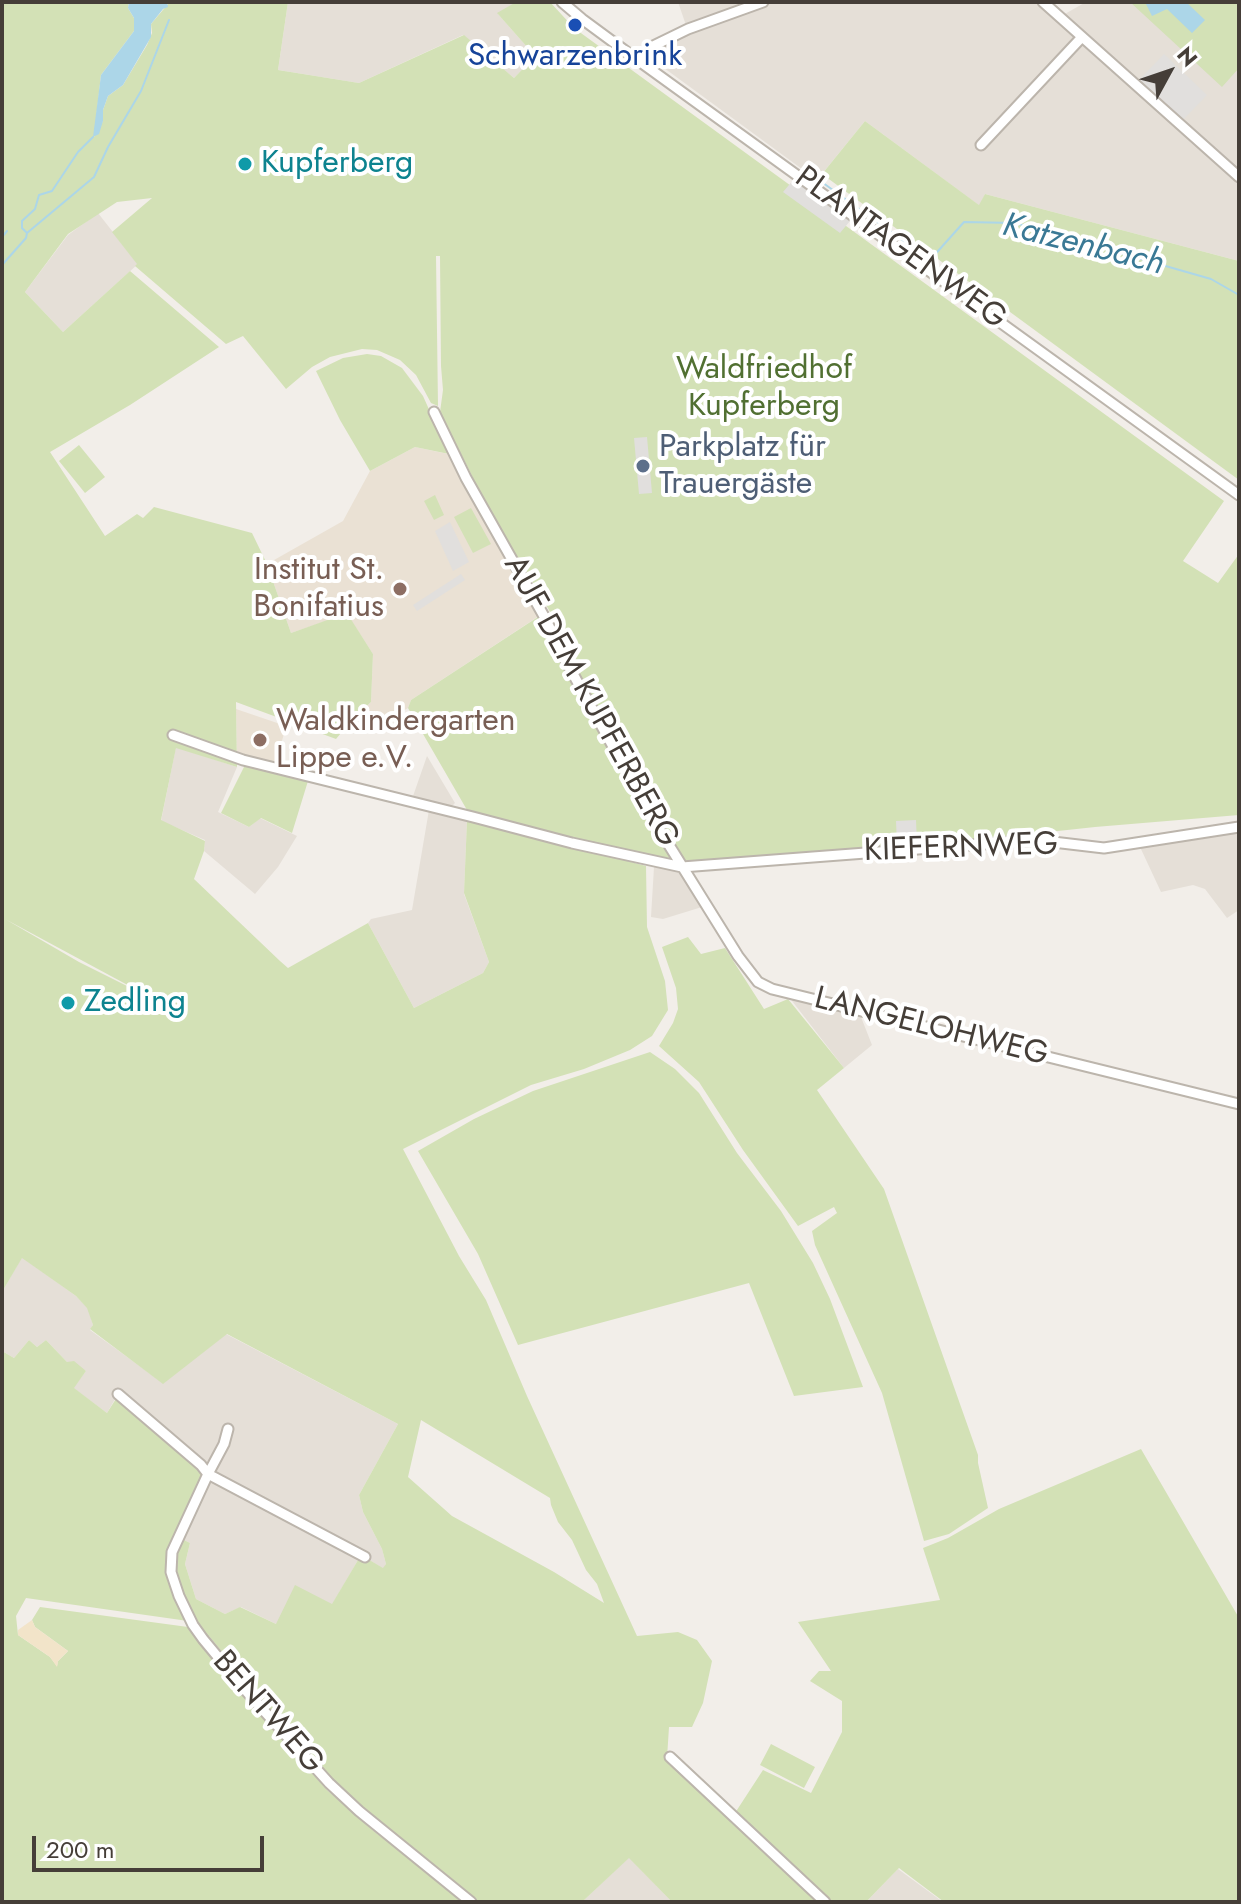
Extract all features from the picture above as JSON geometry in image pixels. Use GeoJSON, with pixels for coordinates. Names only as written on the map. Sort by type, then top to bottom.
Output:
{"type":"FeatureCollection","features":[{"type":"Feature","properties":{"kind":"street","name":"PLANTAGENWEG"},"geometry":{"type":"LineString","coordinates":[[562,2],[1239,495]]}},
{"type":"Feature","properties":{"kind":"street"},"geometry":{"type":"LineString","coordinates":[[639,61],[649,48],[688,29],[763,2]]}},
{"type":"Feature","properties":{"kind":"street"},"geometry":{"type":"LineString","coordinates":[[1043,2],[1239,177]]}},
{"type":"Feature","properties":{"kind":"street"},"geometry":{"type":"LineString","coordinates":[[981,145],[1082,37]]}},
{"type":"Feature","properties":{"kind":"street","name":"AUF DEM KUPFERBERG"},"geometry":{"type":"LineString","coordinates":[[434,412],[479,502],[682,867]]}},
{"type":"Feature","properties":{"kind":"street","name":"AUF DEM KUPFERBERG"},"geometry":{"type":"LineString","coordinates":[[173,735],[243,760],[572,843],[682,867]]}},
{"type":"Feature","properties":{"kind":"street","name":"KIEFERNWEG"},"geometry":{"type":"LineString","coordinates":[[682,867],[1036,840],[1104,848],[1239,827]]}},
{"type":"Feature","properties":{"kind":"street","name":"LANGELOHWEG"},"geometry":{"type":"LineString","coordinates":[[682,867],[738,956],[758,982],[772,989],[1239,1104]]}},
{"type":"Feature","properties":{"kind":"street"},"geometry":{"type":"LineString","coordinates":[[118,1394],[208,1474],[365,1557]]}},
{"type":"Feature","properties":{"kind":"street","name":"BENTWEG"},"geometry":{"type":"LineString","coordinates":[[228,1429],[224,1444],[172,1552],[171,1572],[193,1625],[247,1692],[329,1783],[393,1840],[471,1902]]}},
{"type":"Feature","properties":{"kind":"street"},"geometry":{"type":"LineString","coordinates":[[670,1757],[825,1902]]}},
{"type":"Feature","properties":{"kind":"shaded area"},"geometry":{"type":"Polygon","coordinates":[[[288,2],[516,2],[498,14],[535,56],[514,78],[463,35],[359,83],[278,70],[288,2]]]}},
{"type":"Feature","properties":{"kind":"shaded area"},"geometry":{"type":"Polygon","coordinates":[[[678,2],[1049,2],[1063,15],[1086,2],[1239,2],[1239,261],[985,194],[980,206],[865,121],[817,180],[660,65],[656,50],[689,34],[678,2]]]}},
{"type":"Feature","properties":{"kind":"shaded area"},"geometry":{"type":"Polygon","coordinates":[[[1164,54],[1207,95],[1183,120],[1139,80],[1164,54]]]}},
{"type":"Feature","properties":{"kind":"shaded area"},"geometry":{"type":"Polygon","coordinates":[[[794,179],[850,221],[840,233],[783,192],[794,179]]]}},
{"type":"Feature","properties":{"kind":"shaded area"},"geometry":{"type":"Polygon","coordinates":[[[98,213],[138,264],[63,332],[25,292],[68,235],[98,213]]]}},
{"type":"Feature","properties":{"kind":"shaded area","name":"Parkplatz für Trauergäste"},"geometry":{"type":"Polygon","coordinates":[[[647,437],[652,493],[639,494],[634,438],[647,437]]]}},
{"type":"Feature","properties":{"kind":"shaded area","name":"Institut St. Bonifatius"},"geometry":{"type":"Polygon","coordinates":[[[444,441],[539,616],[411,700],[408,708],[374,728],[351,721],[371,702],[373,654],[347,614],[291,633],[267,564],[343,521],[370,471],[415,447],[448,454],[444,441]]]}},
{"type":"Feature","properties":{"kind":"shaded area"},"geometry":{"type":"Polygon","coordinates":[[[450,522],[469,562],[453,571],[435,531],[450,522]]]}},
{"type":"Feature","properties":{"kind":"shaded area"},"geometry":{"type":"Polygon","coordinates":[[[461,574],[465,580],[417,611],[413,605],[461,574]]]}},
{"type":"Feature","properties":{"kind":"shaded area","name":"Waldkindergarten Lippe e.V."},"geometry":{"type":"Polygon","coordinates":[[[236,709],[286,726],[276,763],[237,753],[236,709]]]}},
{"type":"Feature","properties":{"kind":"shaded area"},"geometry":{"type":"Polygon","coordinates":[[[176,747],[237,767],[218,812],[249,827],[260,818],[297,836],[278,867],[255,894],[204,851],[205,840],[161,821],[176,747]]]}},
{"type":"Feature","properties":{"kind":"shaded area"},"geometry":{"type":"Polygon","coordinates":[[[427,756],[455,803],[450,816],[467,820],[464,894],[489,962],[483,973],[414,1008],[368,923],[371,919],[412,910],[430,804],[412,799],[427,756]]]}},
{"type":"Feature","properties":{"kind":"shaded area"},"geometry":{"type":"Polygon","coordinates":[[[916,820],[917,844],[897,845],[896,821],[916,820]]]}},
{"type":"Feature","properties":{"kind":"shaded area"},"geometry":{"type":"Polygon","coordinates":[[[1239,829],[1239,910],[1227,918],[1205,889],[1193,885],[1161,892],[1140,847],[1239,829]]]}},
{"type":"Feature","properties":{"kind":"shaded area"},"geometry":{"type":"Polygon","coordinates":[[[654,867],[683,869],[702,907],[663,919],[651,917],[654,867]]]}},
{"type":"Feature","properties":{"kind":"shaded area"},"geometry":{"type":"Polygon","coordinates":[[[789,997],[861,1017],[872,1045],[844,1068],[789,997]]]}},
{"type":"Feature","properties":{"kind":"shaded area"},"geometry":{"type":"Polygon","coordinates":[[[22,1257],[88,1308],[93,1325],[90,1330],[163,1383],[226,1334],[398,1424],[359,1495],[363,1512],[382,1549],[386,1564],[384,1569],[361,1555],[332,1605],[276,1624],[241,1607],[225,1614],[196,1599],[185,1564],[190,1543],[182,1539],[211,1480],[118,1394],[107,1413],[73,1388],[86,1371],[67,1362],[46,1340],[37,1347],[29,1340],[14,1358],[2,1351],[2,1292],[22,1257]]]}},
{"type":"Feature","properties":{"kind":"shaded area"},"geometry":{"type":"Polygon","coordinates":[[[629,1857],[672,1902],[582,1902],[629,1857]]]}},
{"type":"Feature","properties":{"kind":"shaded area"},"geometry":{"type":"Polygon","coordinates":[[[898,1869],[943,1902],[866,1902],[898,1869]]]}},
{"type":"Feature","properties":{"kind":"green space","name":"Waldfriedhof Kupferberg"},"geometry":{"type":"Polygon","coordinates":[[[2,2],[129,2],[134,31],[101,75],[94,137],[103,121],[108,96],[123,85],[147,45],[152,33],[151,24],[167,2],[288,2],[278,70],[359,83],[464,35],[514,78],[535,56],[497,13],[516,2],[550,2],[574,28],[1224,501],[1183,561],[1218,583],[1239,554],[1239,815],[845,854],[671,862],[490,819],[467,810],[408,708],[411,700],[541,615],[565,665],[576,657],[523,565],[519,564],[440,412],[443,390],[440,256],[436,256],[438,406],[431,403],[416,375],[400,360],[377,350],[362,349],[330,357],[312,367],[286,389],[243,336],[226,344],[135,266],[137,264],[112,232],[152,198],[117,202],[68,234],[25,292],[63,332],[130,271],[219,347],[50,452],[105,536],[137,514],[143,518],[154,507],[252,533],[267,564],[291,633],[347,613],[373,654],[371,702],[336,739],[236,702],[237,767],[176,748],[161,820],[205,841],[194,879],[280,961],[288,968],[368,923],[414,1008],[483,973],[489,962],[464,893],[467,820],[646,866],[647,927],[665,981],[668,1010],[652,1036],[630,1050],[584,1069],[531,1085],[403,1149],[459,1256],[486,1300],[637,1636],[678,1632],[697,1640],[712,1661],[703,1703],[692,1727],[669,1727],[667,1758],[820,1902],[672,1902],[629,1858],[582,1902],[478,1902],[365,1810],[332,1779],[209,1636],[203,1636],[181,1593],[174,1571],[176,1552],[182,1539],[190,1543],[185,1564],[196,1599],[225,1614],[240,1607],[276,1624],[295,1585],[332,1604],[361,1555],[383,1568],[386,1564],[382,1549],[363,1512],[359,1495],[398,1424],[227,1334],[163,1384],[90,1329],[93,1325],[87,1308],[76,1296],[22,1258],[2,1292],[2,2]],[[5,919],[79,962],[135,990],[135,989],[5,919]],[[421,1420],[408,1477],[452,1516],[604,1603],[597,1584],[558,1522],[550,1498],[421,1420]]]}},
{"type":"Feature","properties":{"kind":"green space"},"geometry":{"type":"Polygon","coordinates":[[[1130,2],[1239,2],[1239,68],[1222,87],[1130,2]]]}},
{"type":"Feature","properties":{"kind":"green space"},"geometry":{"type":"Polygon","coordinates":[[[865,121],[979,205],[985,194],[1239,261],[1239,480],[822,174],[865,121]]]}},
{"type":"Feature","properties":{"kind":"green space"},"geometry":{"type":"Polygon","coordinates":[[[367,354],[381,356],[402,368],[423,396],[449,454],[415,447],[370,471],[316,371],[343,358],[367,354]]]}},
{"type":"Feature","properties":{"kind":"green space"},"geometry":{"type":"Polygon","coordinates":[[[79,445],[105,477],[85,493],[59,461],[79,445]]]}},
{"type":"Feature","properties":{"kind":"green space"},"geometry":{"type":"Polygon","coordinates":[[[435,495],[444,515],[434,520],[424,501],[435,495]]]}},
{"type":"Feature","properties":{"kind":"green space"},"geometry":{"type":"Polygon","coordinates":[[[471,508],[491,544],[473,553],[454,517],[471,508]]]}},
{"type":"Feature","properties":{"kind":"green space"},"geometry":{"type":"Polygon","coordinates":[[[245,765],[308,781],[292,833],[261,818],[249,827],[221,813],[245,765]]]}},
{"type":"Feature","properties":{"kind":"green space"},"geometry":{"type":"Polygon","coordinates":[[[688,937],[701,954],[725,948],[764,1009],[788,999],[844,1068],[817,1090],[884,1189],[978,1455],[988,1508],[949,1534],[924,1541],[882,1393],[815,1245],[812,1231],[837,1213],[834,1207],[798,1226],[699,1082],[659,1046],[678,1009],[676,988],[662,947],[688,937]]]}},
{"type":"Feature","properties":{"kind":"green space"},"geometry":{"type":"Polygon","coordinates":[[[650,1052],[675,1069],[699,1093],[737,1153],[781,1211],[813,1263],[830,1299],[863,1387],[794,1396],[749,1283],[518,1345],[478,1254],[418,1151],[474,1119],[533,1091],[650,1052]]]}},
{"type":"Feature","properties":{"kind":"green space"},"geometry":{"type":"Polygon","coordinates":[[[29,1340],[37,1347],[46,1340],[67,1362],[74,1361],[86,1371],[74,1388],[107,1413],[119,1394],[204,1474],[169,1551],[188,1621],[26,1598],[16,1616],[18,1635],[50,1657],[57,1666],[68,1651],[35,1627],[32,1620],[40,1607],[188,1627],[327,1790],[376,1833],[467,1902],[2,1902],[2,1351],[14,1358],[29,1340]]]}},
{"type":"Feature","properties":{"kind":"green space"},"geometry":{"type":"Polygon","coordinates":[[[1141,1449],[1239,1618],[1239,1902],[944,1902],[899,1868],[866,1902],[830,1902],[735,1813],[763,1770],[811,1793],[842,1732],[842,1701],[810,1681],[819,1671],[831,1671],[798,1622],[940,1600],[923,1548],[948,1538],[999,1509],[1141,1449]]]}},
{"type":"Feature","properties":{"kind":"green space"},"geometry":{"type":"Polygon","coordinates":[[[771,1744],[815,1767],[804,1788],[760,1765],[771,1744]]]}},
{"type":"Feature","properties":{"kind":"sand"},"geometry":{"type":"Polygon","coordinates":[[[32,1620],[35,1627],[68,1651],[58,1661],[57,1667],[50,1657],[18,1635],[18,1630],[32,1620]]]}},
{"type":"Feature","properties":{"kind":"water"},"geometry":{"type":"Polygon","coordinates":[[[129,2],[167,2],[168,7],[151,24],[151,37],[123,85],[108,96],[99,134],[93,137],[101,75],[134,31],[129,2]]]}},
{"type":"Feature","properties":{"kind":"water"},"geometry":{"type":"Polygon","coordinates":[[[1145,2],[1186,2],[1205,20],[1192,33],[1167,9],[1152,16],[1145,2]]]}},
{"type":"Feature","properties":{"kind":"waterway"},"geometry":{"type":"LineString","coordinates":[[2,265],[27,233],[94,177],[141,91],[169,20]]}},
{"type":"Feature","properties":{"kind":"waterway"},"geometry":{"type":"LineString","coordinates":[[26,232],[22,221],[35,209],[39,195],[52,191],[78,152],[93,137]]}},
{"type":"Feature","properties":{"kind":"waterway","name":"Katzenbach"},"geometry":{"type":"LineString","coordinates":[[819,180],[930,260],[964,222],[1015,223],[1211,279],[1239,295]]}},
{"type":"Feature","properties":{"kind":"waterway"},"geometry":{"type":"LineString","coordinates":[[2,237],[7,231]]}},
{"type":"Feature","properties":{"kind":"place","name":"Schwarzenbrink"},"geometry":{"type":"Point","coordinates":[575,25]}},
{"type":"Feature","properties":{"kind":"place","name":"Kupferberg"},"geometry":{"type":"Point","coordinates":[245,164]}},
{"type":"Feature","properties":{"kind":"place","name":"Parkplatz für Trauergäste"},"geometry":{"type":"Point","coordinates":[643,466]}},
{"type":"Feature","properties":{"kind":"place","name":"Institut St. Bonifatius"},"geometry":{"type":"Point","coordinates":[400,589]}},
{"type":"Feature","properties":{"kind":"place","name":"Waldkindergarten Lippe e.V."},"geometry":{"type":"Point","coordinates":[260,740]}},
{"type":"Feature","properties":{"kind":"place","name":"Zedling"},"geometry":{"type":"Point","coordinates":[68,1003]}}]}
